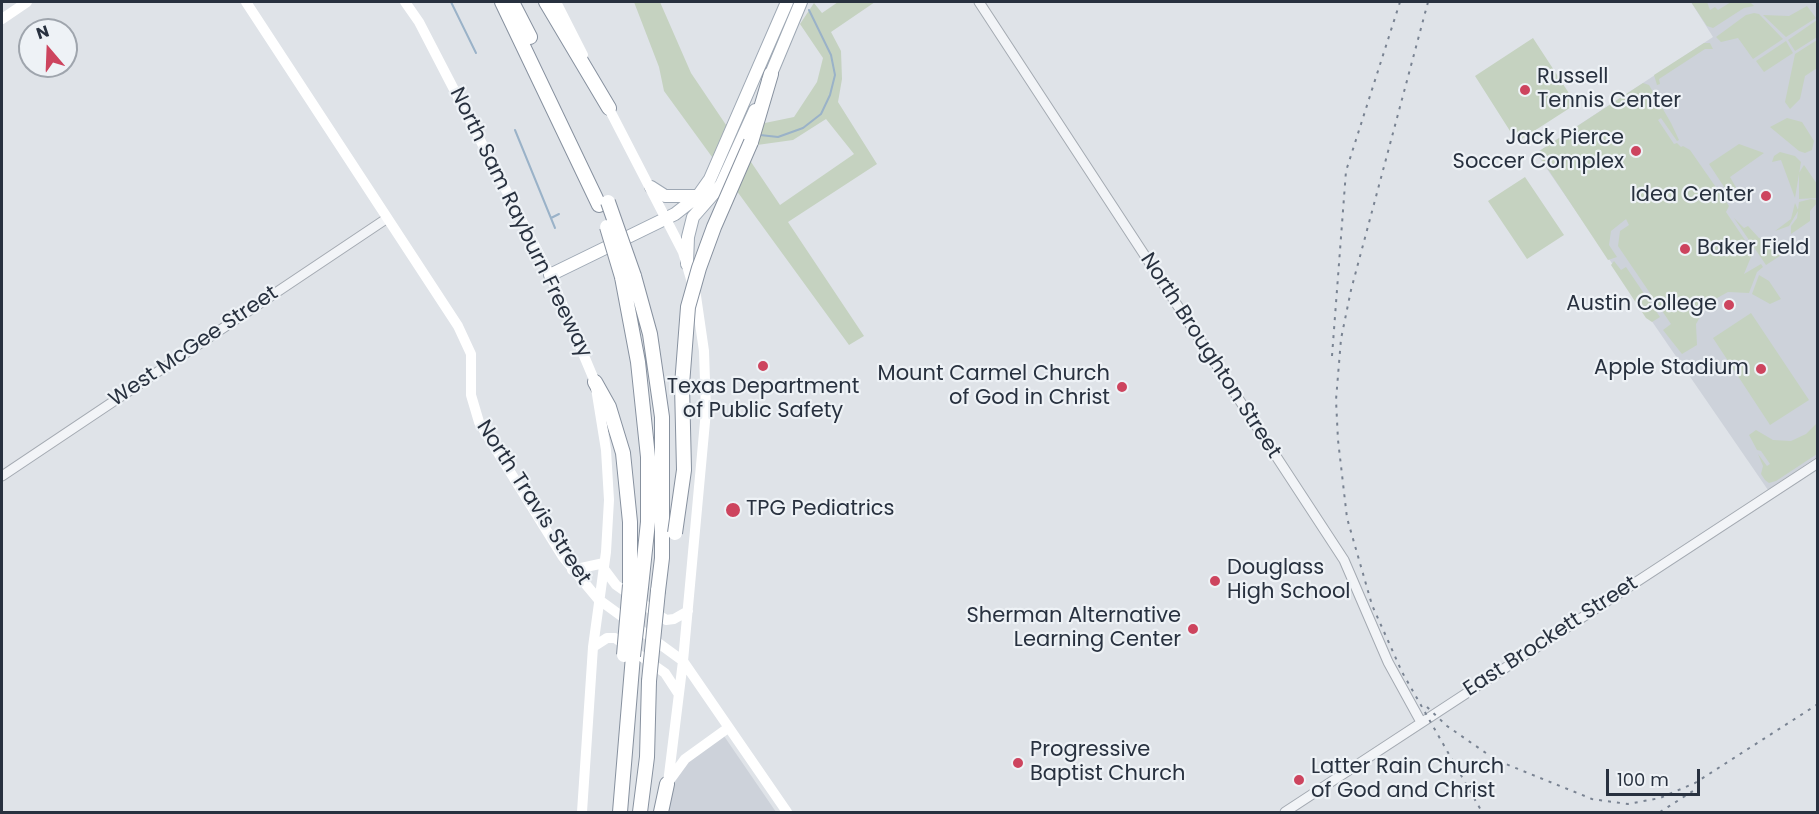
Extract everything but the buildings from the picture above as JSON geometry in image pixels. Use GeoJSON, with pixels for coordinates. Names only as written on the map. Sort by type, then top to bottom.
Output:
{"type":"FeatureCollection","features":[{"type":"Feature","properties":{"kind":"highway"},"geometry":{"type":"LineString","coordinates":[[502,2],[604,203]]}},
{"type":"Feature","properties":{"kind":"highway"},"geometry":{"type":"LineString","coordinates":[[512,2],[604,203],[650,334],[659,385],[663,463],[662,558],[649,681],[647,757],[640,813]]}},
{"type":"Feature","properties":{"kind":"highway"},"geometry":{"type":"LineString","coordinates":[[546,2],[609,108]]}},
{"type":"Feature","properties":{"kind":"highway"},"geometry":{"type":"LineString","coordinates":[[662,558],[675,533],[684,470],[681,385],[688,307],[703,257],[751,142],[771,74]]}},
{"type":"Feature","properties":{"kind":"highway"},"geometry":{"type":"LineString","coordinates":[[620,813],[628,655],[635,586],[648,522],[648,457],[628,276]]}},
{"type":"Feature","properties":{"kind":"highway"},"geometry":{"type":"LineString","coordinates":[[595,382],[609,406],[623,453],[635,586]]}},
{"type":"Feature","properties":{"kind":"highway"},"geometry":{"type":"LineString","coordinates":[[663,813],[667,784]]}},
{"type":"Feature","properties":{"kind":"main road"},"geometry":{"type":"LineString","coordinates":[[2,19],[27,2]]}},
{"type":"Feature","properties":{"kind":"main road","name":"North Travis Street"},"geometry":{"type":"LineString","coordinates":[[246,2],[467,341],[471,354],[471,395],[479,422],[572,570],[598,599],[683,661],[787,813]]}},
{"type":"Feature","properties":{"kind":"main road","name":"North Sam Rayburn Freeway"},"geometry":{"type":"LineString","coordinates":[[405,2],[419,22],[550,275],[595,382],[608,475],[608,522],[593,647],[582,813]]}},
{"type":"Feature","properties":{"kind":"main road"},"geometry":{"type":"LineString","coordinates":[[556,2],[667,218],[687,264],[699,319],[706,411],[683,661],[667,784]]}},
{"type":"Feature","properties":{"kind":"main road"},"geometry":{"type":"LineString","coordinates":[[550,275],[667,218],[690,204],[698,196],[710,179],[787,2]]}},
{"type":"Feature","properties":{"kind":"main road"},"geometry":{"type":"LineString","coordinates":[[687,264],[689,226],[698,209],[721,184],[801,2]]}},
{"type":"Feature","properties":{"kind":"main road"},"geometry":{"type":"LineString","coordinates":[[779,20],[789,31]]}},
{"type":"Feature","properties":{"kind":"main road"},"geometry":{"type":"LineString","coordinates":[[651,187],[665,196],[698,196]]}},
{"type":"Feature","properties":{"kind":"main road"},"geometry":{"type":"LineString","coordinates":[[572,570],[604,566],[616,585],[666,620],[674,619],[688,611]]}},
{"type":"Feature","properties":{"kind":"main road"},"geometry":{"type":"LineString","coordinates":[[593,647],[607,638],[615,638],[665,673],[678,693]]}},
{"type":"Feature","properties":{"kind":"main road"},"geometry":{"type":"LineString","coordinates":[[667,784],[685,759],[728,728]]}},
{"type":"Feature","properties":{"kind":"street","name":"North Broughton Street"},"geometry":{"type":"LineString","coordinates":[[979,2],[1344,560],[1388,663],[1422,722]]}},
{"type":"Feature","properties":{"kind":"street","name":"West McGee Street"},"geometry":{"type":"LineString","coordinates":[[2,476],[386,219]]}},
{"type":"Feature","properties":{"kind":"street","name":"East Brockett Street"},"geometry":{"type":"LineString","coordinates":[[1285,813],[1818,463]]}},
{"type":"Feature","properties":{"kind":"shaded area","name":"Austin College"},"geometry":{"type":"Polygon","coordinates":[[[1691,2],[1817,2],[1817,457],[1768,490],[1536,153],[1713,37],[1691,2]]]}},
{"type":"Feature","properties":{"kind":"shaded area"},"geometry":{"type":"Polygon","coordinates":[[[724,736],[776,812],[666,812],[668,791],[685,762],[724,736]]]}},
{"type":"Feature","properties":{"kind":"green space"},"geometry":{"type":"Polygon","coordinates":[[[634,2],[660,2],[691,73],[780,205],[854,154],[826,119],[793,140],[757,145],[760,124],[794,117],[817,82],[823,58],[800,24],[814,3],[822,13],[838,2],[875,2],[831,32],[841,51],[842,79],[838,102],[877,164],[788,222],[864,336],[849,345],[664,91],[659,67],[634,2]]]}},
{"type":"Feature","properties":{"kind":"green space"},"geometry":{"type":"Polygon","coordinates":[[[1691,2],[1707,2],[1710,10],[1715,7],[1718,10],[1731,2],[1750,2],[1754,6],[1744,8],[1713,28],[1707,26],[1691,2]]]}},
{"type":"Feature","properties":{"kind":"green space"},"geometry":{"type":"Polygon","coordinates":[[[1807,6],[1816,18],[1786,37],[1763,15],[1789,16],[1807,6]]]}},
{"type":"Feature","properties":{"kind":"green space"},"geometry":{"type":"Polygon","coordinates":[[[1759,14],[1783,39],[1753,59],[1738,38],[1721,42],[1716,37],[1746,15],[1759,14]]]}},
{"type":"Feature","properties":{"kind":"green space"},"geometry":{"type":"Polygon","coordinates":[[[1817,20],[1817,37],[1795,51],[1788,40],[1817,20]]]}},
{"type":"Feature","properties":{"kind":"green space","name":"Russell Tennis Center"},"geometry":{"type":"Polygon","coordinates":[[[1533,38],[1576,104],[1517,142],[1475,76],[1533,38]]]}},
{"type":"Feature","properties":{"kind":"green space"},"geometry":{"type":"Polygon","coordinates":[[[1817,40],[1817,68],[1805,76],[1800,99],[1790,109],[1785,102],[1795,54],[1817,40]]]}},
{"type":"Feature","properties":{"kind":"green space"},"geometry":{"type":"Polygon","coordinates":[[[1786,41],[1793,53],[1764,72],[1756,61],[1786,41]]]}},
{"type":"Feature","properties":{"kind":"green space"},"geometry":{"type":"Polygon","coordinates":[[[1704,43],[1710,43],[1713,49],[1705,49],[1659,79],[1660,84],[1657,85],[1654,75],[1704,43]]]}},
{"type":"Feature","properties":{"kind":"green space"},"geometry":{"type":"Polygon","coordinates":[[[1643,83],[1649,85],[1671,123],[1679,140],[1677,141],[1661,118],[1658,120],[1674,144],[1677,143],[1690,150],[1729,206],[1726,212],[1753,252],[1744,274],[1761,264],[1763,267],[1757,272],[1749,293],[1728,292],[1708,303],[1696,324],[1697,345],[1682,354],[1663,330],[1671,324],[1618,246],[1620,231],[1629,225],[1626,219],[1611,231],[1609,245],[1617,257],[1608,260],[1538,154],[1643,83]]]}},
{"type":"Feature","properties":{"kind":"green space"},"geometry":{"type":"Polygon","coordinates":[[[1787,118],[1802,122],[1814,141],[1812,150],[1805,153],[1799,151],[1770,127],[1787,118]]]}},
{"type":"Feature","properties":{"kind":"green space"},"geometry":{"type":"Polygon","coordinates":[[[1739,144],[1764,153],[1730,177],[1742,198],[1734,202],[1709,164],[1739,144]]]}},
{"type":"Feature","properties":{"kind":"green space"},"geometry":{"type":"Polygon","coordinates":[[[1780,152],[1795,156],[1801,162],[1795,198],[1781,160],[1772,162],[1774,156],[1780,152]]]}},
{"type":"Feature","properties":{"kind":"green space"},"geometry":{"type":"Polygon","coordinates":[[[1804,165],[1817,184],[1817,198],[1799,199],[1799,173],[1804,165]]]}},
{"type":"Feature","properties":{"kind":"green space"},"geometry":{"type":"Polygon","coordinates":[[[1525,177],[1564,235],[1527,259],[1488,201],[1525,177]]]}},
{"type":"Feature","properties":{"kind":"green space"},"geometry":{"type":"Polygon","coordinates":[[[1817,200],[1817,203],[1810,211],[1810,221],[1791,234],[1791,226],[1797,218],[1798,211],[1789,226],[1775,231],[1791,219],[1795,203],[1798,210],[1799,202],[1817,200]]]}},
{"type":"Feature","properties":{"kind":"green space"},"geometry":{"type":"Polygon","coordinates":[[[1734,218],[1744,228],[1748,226],[1759,238],[1779,242],[1786,252],[1766,265],[1734,218]]]}},
{"type":"Feature","properties":{"kind":"green space"},"geometry":{"type":"Polygon","coordinates":[[[1614,261],[1621,270],[1626,267],[1660,317],[1652,322],[1646,318],[1611,265],[1614,261]]]}},
{"type":"Feature","properties":{"kind":"green space"},"geometry":{"type":"Polygon","coordinates":[[[1759,275],[1769,281],[1781,299],[1770,304],[1752,294],[1759,275]]]}},
{"type":"Feature","properties":{"kind":"green space","name":"Apple Stadium"},"geometry":{"type":"Polygon","coordinates":[[[1751,313],[1809,400],[1770,425],[1713,338],[1751,313]]]}},
{"type":"Feature","properties":{"kind":"green space"},"geometry":{"type":"Polygon","coordinates":[[[1817,423],[1817,454],[1776,481],[1769,483],[1765,480],[1761,474],[1763,466],[1758,454],[1767,466],[1770,464],[1761,451],[1757,450],[1749,435],[1756,430],[1773,440],[1791,441],[1806,434],[1817,423]]]}},
{"type":"Feature","properties":{"kind":"waterway"},"geometry":{"type":"LineString","coordinates":[[451,2],[476,53]]}},
{"type":"Feature","properties":{"kind":"waterway"},"geometry":{"type":"LineString","coordinates":[[760,135],[778,137],[803,128],[821,114],[830,95],[835,75],[831,55],[809,10]]}},
{"type":"Feature","properties":{"kind":"waterway"},"geometry":{"type":"LineString","coordinates":[[515,130],[555,228]]}},
{"type":"Feature","properties":{"kind":"waterway"},"geometry":{"type":"LineString","coordinates":[[551,218],[559,214]]}},
{"type":"Feature","properties":{"kind":"railway"},"geometry":{"type":"LineString","coordinates":[[1332,356],[1346,171],[1400,2]]}},
{"type":"Feature","properties":{"kind":"railway"},"geometry":{"type":"LineString","coordinates":[[1428,2],[1351,290],[1341,339],[1336,400],[1338,440],[1347,518],[1372,605],[1402,672],[1482,812]]}},
{"type":"Feature","properties":{"kind":"railway"},"geometry":{"type":"LineString","coordinates":[[1427,707],[1447,726],[1496,760],[1592,799],[1628,804],[1660,798],[1695,783],[1818,704]]}},
{"type":"Feature","properties":{"kind":"railway"},"geometry":{"type":"LineString","coordinates":[[1660,812],[1693,791]]}},
{"type":"Feature","properties":{"kind":"place","name":"Russell Tennis Center"},"geometry":{"type":"Point","coordinates":[1525,90]}},
{"type":"Feature","properties":{"kind":"place","name":"Jack Pierce Soccer Complex"},"geometry":{"type":"Point","coordinates":[1636,151]}},
{"type":"Feature","properties":{"kind":"place","name":"Idea Center"},"geometry":{"type":"Point","coordinates":[1766,196]}},
{"type":"Feature","properties":{"kind":"place","name":"Baker Field"},"geometry":{"type":"Point","coordinates":[1685,249]}},
{"type":"Feature","properties":{"kind":"place","name":"Austin College"},"geometry":{"type":"Point","coordinates":[1729,305]}},
{"type":"Feature","properties":{"kind":"place","name":"Texas Department of Public Safety"},"geometry":{"type":"Point","coordinates":[763,366]}},
{"type":"Feature","properties":{"kind":"place","name":"Apple Stadium"},"geometry":{"type":"Point","coordinates":[1761,369]}},
{"type":"Feature","properties":{"kind":"place","name":"Mount Carmel Church of God in Christ"},"geometry":{"type":"Point","coordinates":[1122,387]}},
{"type":"Feature","properties":{"kind":"place","name":"TPG Pediatrics"},"geometry":{"type":"Point","coordinates":[733,510]}},
{"type":"Feature","properties":{"kind":"place","name":"Douglass High School"},"geometry":{"type":"Point","coordinates":[1215,581]}},
{"type":"Feature","properties":{"kind":"place","name":"Sherman Alternative Learning Center"},"geometry":{"type":"Point","coordinates":[1193,629]}},
{"type":"Feature","properties":{"kind":"place","name":"Progressive Baptist Church"},"geometry":{"type":"Point","coordinates":[1018,763]}},
{"type":"Feature","properties":{"kind":"place","name":"Latter Rain Church of God and Christ"},"geometry":{"type":"Point","coordinates":[1299,780]}}]}
